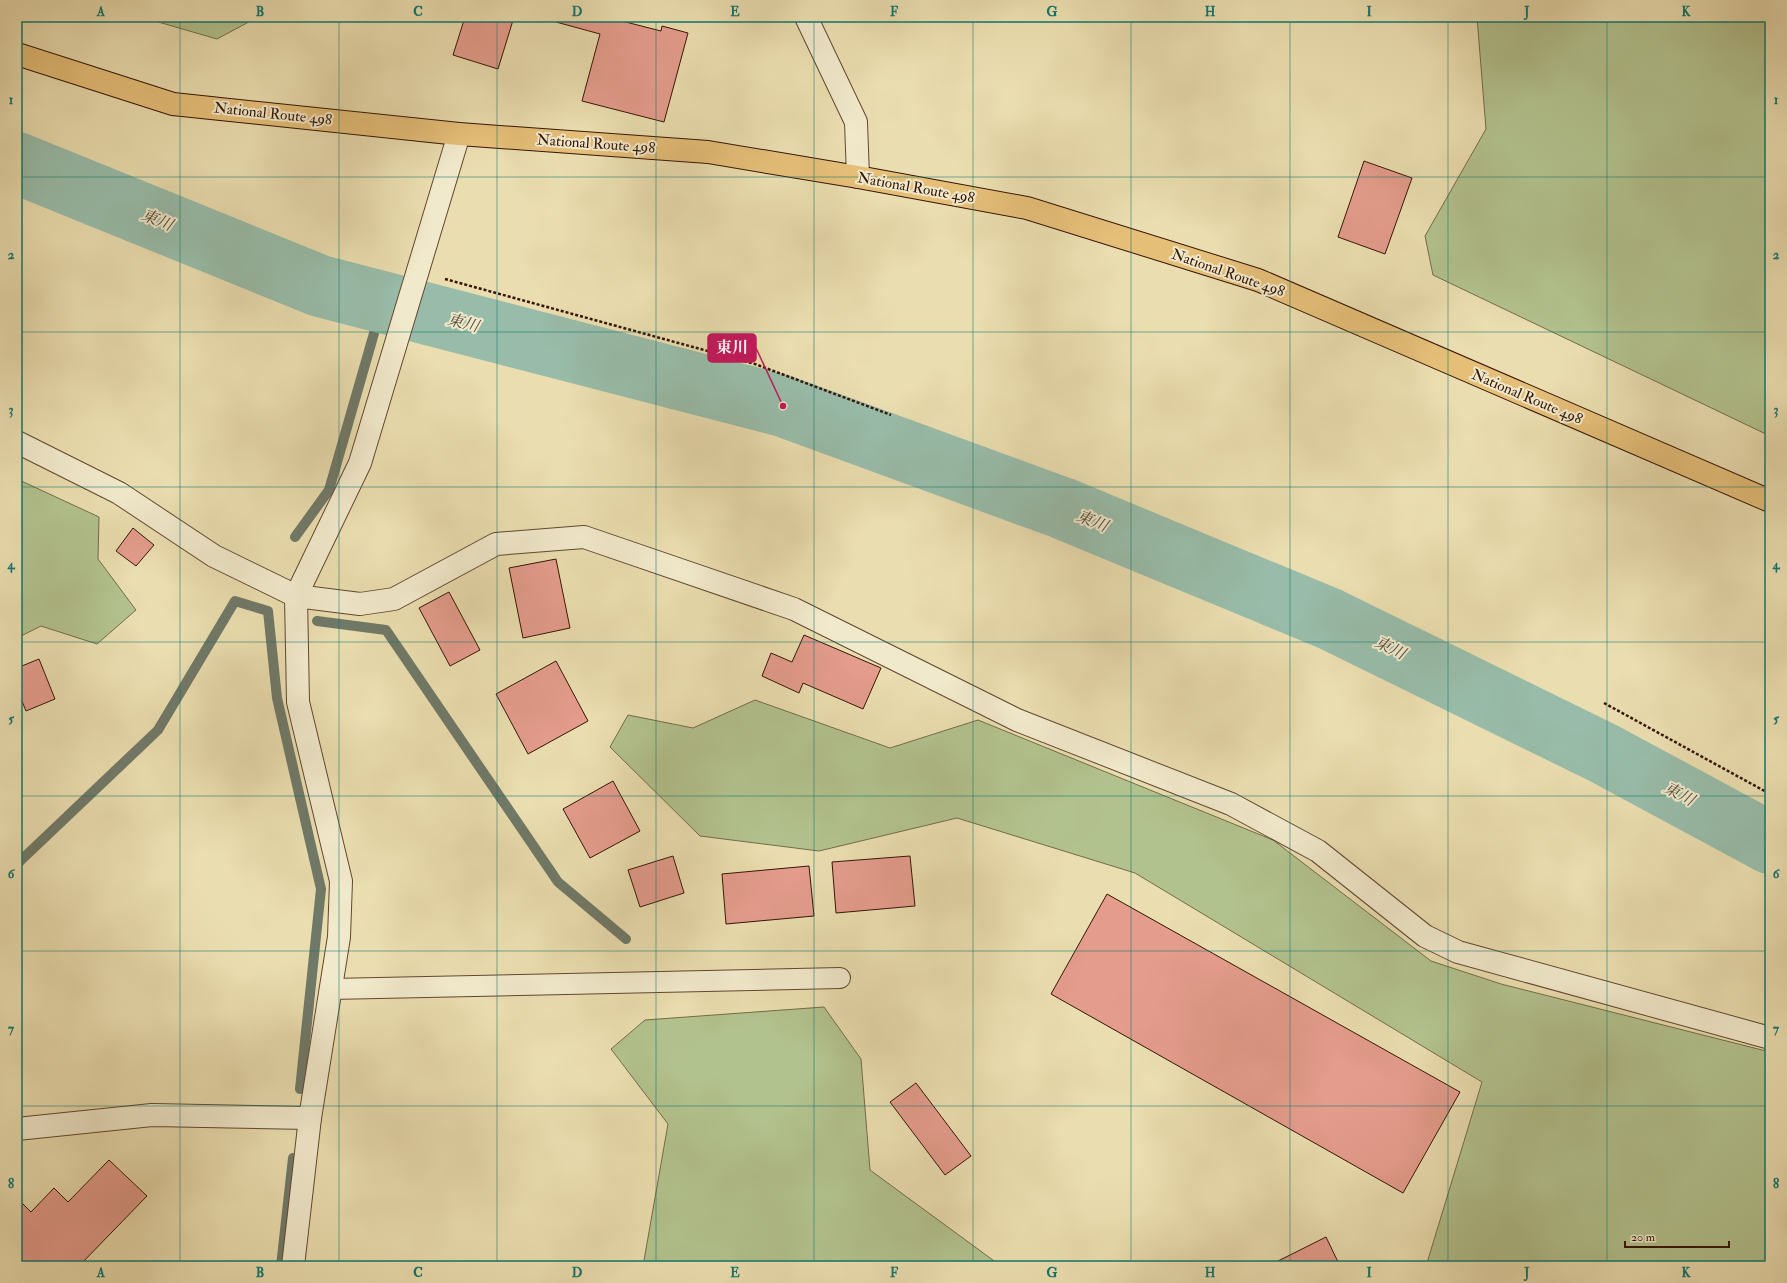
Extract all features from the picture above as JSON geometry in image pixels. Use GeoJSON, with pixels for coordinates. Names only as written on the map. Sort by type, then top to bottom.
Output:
{"type":"FeatureCollection","features":[{"type":"Feature","properties":{"kind":"highway","name":"National Route 498"},"geometry":{"type":"LineString","coordinates":[[17,54],[173,104],[460,134],[708,152],[858,177],[1027,208],[1258,280],[1770,501]]}},
{"type":"Feature","properties":{"kind":"street"},"geometry":{"type":"LineString","coordinates":[[806,17],[856,122],[858,177]]}},
{"type":"Feature","properties":{"kind":"street"},"geometry":{"type":"LineString","coordinates":[[293,1266],[310,1118],[339,937],[341,881],[298,702],[296,596],[360,463],[460,134]]}},
{"type":"Feature","properties":{"kind":"street"},"geometry":{"type":"LineString","coordinates":[[17,442],[119,493],[214,556],[296,596],[360,604],[394,599],[496,544],[584,537],[794,609],[1017,720],[1231,804],[1318,851],[1425,936],[1458,952],[1770,1038]]}},
{"type":"Feature","properties":{"kind":"street"},"geometry":{"type":"LineString","coordinates":[[17,1129],[152,1115],[310,1118]]}},
{"type":"Feature","properties":{"kind":"lane"},"geometry":{"type":"LineString","coordinates":[[331,989],[840,978]]}},
{"type":"Feature","properties":{"kind":"path"},"geometry":{"type":"LineString","coordinates":[[418,272],[754,364],[891,415]]}},
{"type":"Feature","properties":{"kind":"path"},"geometry":{"type":"LineString","coordinates":[[1604,703],[1770,794]]}},
{"type":"Feature","properties":{"kind":"green space"},"geometry":{"type":"Polygon","coordinates":[[[141,17],[258,17],[217,39],[141,17]]]}},
{"type":"Feature","properties":{"kind":"green space"},"geometry":{"type":"Polygon","coordinates":[[[1477,17],[1770,17],[1770,238],[1767,244],[1770,296],[1770,436],[1433,275],[1425,236],[1486,129],[1477,17]]]}},
{"type":"Feature","properties":{"kind":"green space"},"geometry":{"type":"Polygon","coordinates":[[[17,479],[99,517],[98,559],[136,610],[97,644],[41,626],[17,638],[17,479]]]}},
{"type":"Feature","properties":{"kind":"green space"},"geometry":{"type":"Polygon","coordinates":[[[755,700],[890,748],[978,720],[1273,840],[1431,961],[1501,984],[1770,1052],[1770,1266],[1422,1266],[1427,1263],[1482,1082],[1135,873],[957,818],[819,851],[700,836],[610,747],[628,715],[693,728],[755,700]]]}},
{"type":"Feature","properties":{"kind":"green space"},"geometry":{"type":"Polygon","coordinates":[[[824,1007],[861,1059],[870,1170],[1001,1266],[643,1266],[668,1124],[611,1049],[645,1020],[824,1007]]]}},
{"type":"Feature","properties":{"kind":"building"},"geometry":{"type":"Polygon","coordinates":[[[465,17],[514,17],[498,69],[453,55],[465,17]]]}},
{"type":"Feature","properties":{"kind":"building"},"geometry":{"type":"Polygon","coordinates":[[[557,17],[615,17],[614,19],[661,31],[662,26],[688,33],[664,122],[582,101],[600,34],[556,22],[557,17]]]}},
{"type":"Feature","properties":{"kind":"building"},"geometry":{"type":"Polygon","coordinates":[[[1364,161],[1412,178],[1385,254],[1338,237],[1364,161]]]}},
{"type":"Feature","properties":{"kind":"building"},"geometry":{"type":"Polygon","coordinates":[[[133,528],[154,545],[136,566],[116,551],[133,528]]]}},
{"type":"Feature","properties":{"kind":"building"},"geometry":{"type":"Polygon","coordinates":[[[556,559],[570,628],[523,638],[509,568],[556,559]]]}},
{"type":"Feature","properties":{"kind":"building"},"geometry":{"type":"Polygon","coordinates":[[[449,592],[480,650],[450,666],[419,608],[449,592]]]}},
{"type":"Feature","properties":{"kind":"building"},"geometry":{"type":"Polygon","coordinates":[[[804,635],[881,668],[863,709],[803,683],[799,693],[762,676],[771,653],[792,662],[804,635]]]}},
{"type":"Feature","properties":{"kind":"building"},"geometry":{"type":"Polygon","coordinates":[[[39,659],[55,699],[26,711],[17,689],[17,668],[39,659]]]}},
{"type":"Feature","properties":{"kind":"building"},"geometry":{"type":"Polygon","coordinates":[[[556,661],[588,721],[528,754],[496,694],[556,661]]]}},
{"type":"Feature","properties":{"kind":"building"},"geometry":{"type":"Polygon","coordinates":[[[613,781],[640,831],[590,858],[563,809],[613,781]]]}},
{"type":"Feature","properties":{"kind":"building"},"geometry":{"type":"Polygon","coordinates":[[[673,856],[684,893],[640,907],[628,870],[673,856]]]}},
{"type":"Feature","properties":{"kind":"building"},"geometry":{"type":"Polygon","coordinates":[[[910,856],[915,906],[836,913],[832,862],[910,856]]]}},
{"type":"Feature","properties":{"kind":"building"},"geometry":{"type":"Polygon","coordinates":[[[809,866],[814,916],[726,924],[722,874],[809,866]]]}},
{"type":"Feature","properties":{"kind":"building"},"geometry":{"type":"Polygon","coordinates":[[[1107,894],[1460,1092],[1403,1193],[1051,994],[1107,894]]]}},
{"type":"Feature","properties":{"kind":"building"},"geometry":{"type":"Polygon","coordinates":[[[916,1083],[971,1156],[945,1175],[890,1102],[916,1083]]]}},
{"type":"Feature","properties":{"kind":"building"},"geometry":{"type":"Polygon","coordinates":[[[109,1160],[147,1196],[79,1266],[24,1266],[17,1259],[17,1208],[22,1203],[31,1212],[54,1188],[68,1202],[109,1160]]]}},
{"type":"Feature","properties":{"kind":"building"},"geometry":{"type":"Polygon","coordinates":[[[1326,1237],[1340,1266],[1268,1266],[1326,1237]]]}},
{"type":"Feature","properties":{"kind":"waterway","name":"東川"},"geometry":{"type":"LineString","coordinates":[[17,163],[320,286],[783,406],[1062,508],[1330,619],[1603,753],[1770,843]]}},
{"type":"Feature","properties":{"kind":"waterway"},"geometry":{"type":"LineString","coordinates":[[295,537],[329,490],[383,302]]}},
{"type":"Feature","properties":{"kind":"waterway"},"geometry":{"type":"LineString","coordinates":[[17,864],[158,730],[235,601],[268,611],[277,698],[321,889],[300,1089]]}},
{"type":"Feature","properties":{"kind":"waterway"},"geometry":{"type":"LineString","coordinates":[[317,621],[386,630],[558,882],[626,939]]}},
{"type":"Feature","properties":{"kind":"waterway"},"geometry":{"type":"LineString","coordinates":[[281,1266],[293,1158]]}},
{"type":"Feature","properties":{"kind":"place","name":"東川"},"geometry":{"type":"Point","coordinates":[783,406]}}]}
